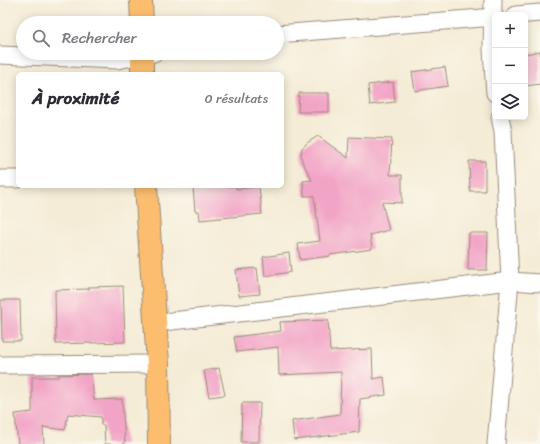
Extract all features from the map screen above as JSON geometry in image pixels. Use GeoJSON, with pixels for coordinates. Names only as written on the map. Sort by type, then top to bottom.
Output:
{"type":"FeatureCollection","features":[{"type":"Feature","properties":{"kind":"main road"},"geometry":{"type":"LineString","coordinates":[[141,0],[142,16]]}},
{"type":"Feature","properties":{"kind":"main road"},"geometry":{"type":"LineString","coordinates":[[146,188],[158,364],[159,444]]}},
{"type":"Feature","properties":{"kind":"street"},"geometry":{"type":"LineString","coordinates":[[493,0],[494,12]]}},
{"type":"Feature","properties":{"kind":"street"},"geometry":{"type":"LineString","coordinates":[[528,14],[540,13]]}},
{"type":"Feature","properties":{"kind":"street"},"geometry":{"type":"LineString","coordinates":[[284,33],[492,17]]}},
{"type":"Feature","properties":{"kind":"street"},"geometry":{"type":"LineString","coordinates":[[492,48],[494,84]]}},
{"type":"Feature","properties":{"kind":"street"},"geometry":{"type":"LineString","coordinates":[[0,55],[16,56]]}},
{"type":"Feature","properties":{"kind":"street"},"geometry":{"type":"LineString","coordinates":[[496,444],[510,281],[503,131],[501,120]]}},
{"type":"Feature","properties":{"kind":"street"},"geometry":{"type":"LineString","coordinates":[[0,179],[16,179]]}},
{"type":"Feature","properties":{"kind":"street"},"geometry":{"type":"LineString","coordinates":[[155,323],[510,281],[540,283]]}},
{"type":"Feature","properties":{"kind":"street"},"geometry":{"type":"LineString","coordinates":[[0,365],[158,364]]}},
{"type":"Feature","properties":{"kind":"building"},"geometry":{"type":"Polygon","coordinates":[[[540,51],[540,84],[528,86],[528,53],[540,51]]]}},
{"type":"Feature","properties":{"kind":"building"},"geometry":{"type":"Polygon","coordinates":[[[445,67],[448,86],[415,91],[412,72],[445,67]]]}},
{"type":"Feature","properties":{"kind":"building"},"geometry":{"type":"Polygon","coordinates":[[[393,82],[395,102],[370,105],[368,85],[393,82]]]}},
{"type":"Feature","properties":{"kind":"building"},"geometry":{"type":"Polygon","coordinates":[[[299,93],[329,93],[329,112],[298,112],[299,93]]]}},
{"type":"Feature","properties":{"kind":"building"},"geometry":{"type":"Polygon","coordinates":[[[318,136],[348,158],[349,137],[392,139],[390,175],[402,175],[402,203],[382,202],[389,230],[370,235],[372,249],[300,260],[298,244],[320,241],[314,196],[304,196],[303,181],[312,180],[302,161],[301,155],[302,148],[318,136]]]}},
{"type":"Feature","properties":{"kind":"building"},"geometry":{"type":"Polygon","coordinates":[[[469,161],[485,161],[485,191],[470,191],[469,161]]]}},
{"type":"Feature","properties":{"kind":"building"},"geometry":{"type":"Polygon","coordinates":[[[193,188],[259,188],[262,214],[200,220],[199,211],[195,211],[193,188]]]}},
{"type":"Feature","properties":{"kind":"building"},"geometry":{"type":"Polygon","coordinates":[[[469,233],[488,233],[487,270],[468,270],[469,233]]]}},
{"type":"Feature","properties":{"kind":"building"},"geometry":{"type":"Polygon","coordinates":[[[289,253],[291,272],[265,276],[263,257],[289,253]]]}},
{"type":"Feature","properties":{"kind":"building"},"geometry":{"type":"Polygon","coordinates":[[[257,268],[260,294],[239,296],[236,270],[257,268]]]}},
{"type":"Feature","properties":{"kind":"building"},"geometry":{"type":"Polygon","coordinates":[[[123,286],[125,342],[56,344],[55,290],[123,286]]]}},
{"type":"Feature","properties":{"kind":"building"},"geometry":{"type":"Polygon","coordinates":[[[1,300],[20,300],[21,341],[2,341],[1,300]]]}},
{"type":"Feature","properties":{"kind":"building"},"geometry":{"type":"Polygon","coordinates":[[[328,320],[330,351],[372,349],[373,379],[384,377],[386,395],[360,399],[359,432],[294,440],[292,421],[340,414],[341,372],[279,375],[278,347],[237,352],[234,337],[281,331],[280,322],[328,320]]]}},
{"type":"Feature","properties":{"kind":"building"},"geometry":{"type":"Polygon","coordinates":[[[219,368],[225,395],[209,397],[204,371],[219,368]]]}},
{"type":"Feature","properties":{"kind":"building"},"geometry":{"type":"Polygon","coordinates":[[[91,374],[94,400],[122,399],[125,444],[105,444],[104,425],[101,425],[101,417],[68,414],[65,430],[43,427],[44,444],[18,444],[15,414],[32,412],[32,377],[59,377],[58,375],[91,374]]]}},
{"type":"Feature","properties":{"kind":"building"},"geometry":{"type":"Polygon","coordinates":[[[242,403],[260,403],[259,442],[241,442],[242,403]]]}}]}
